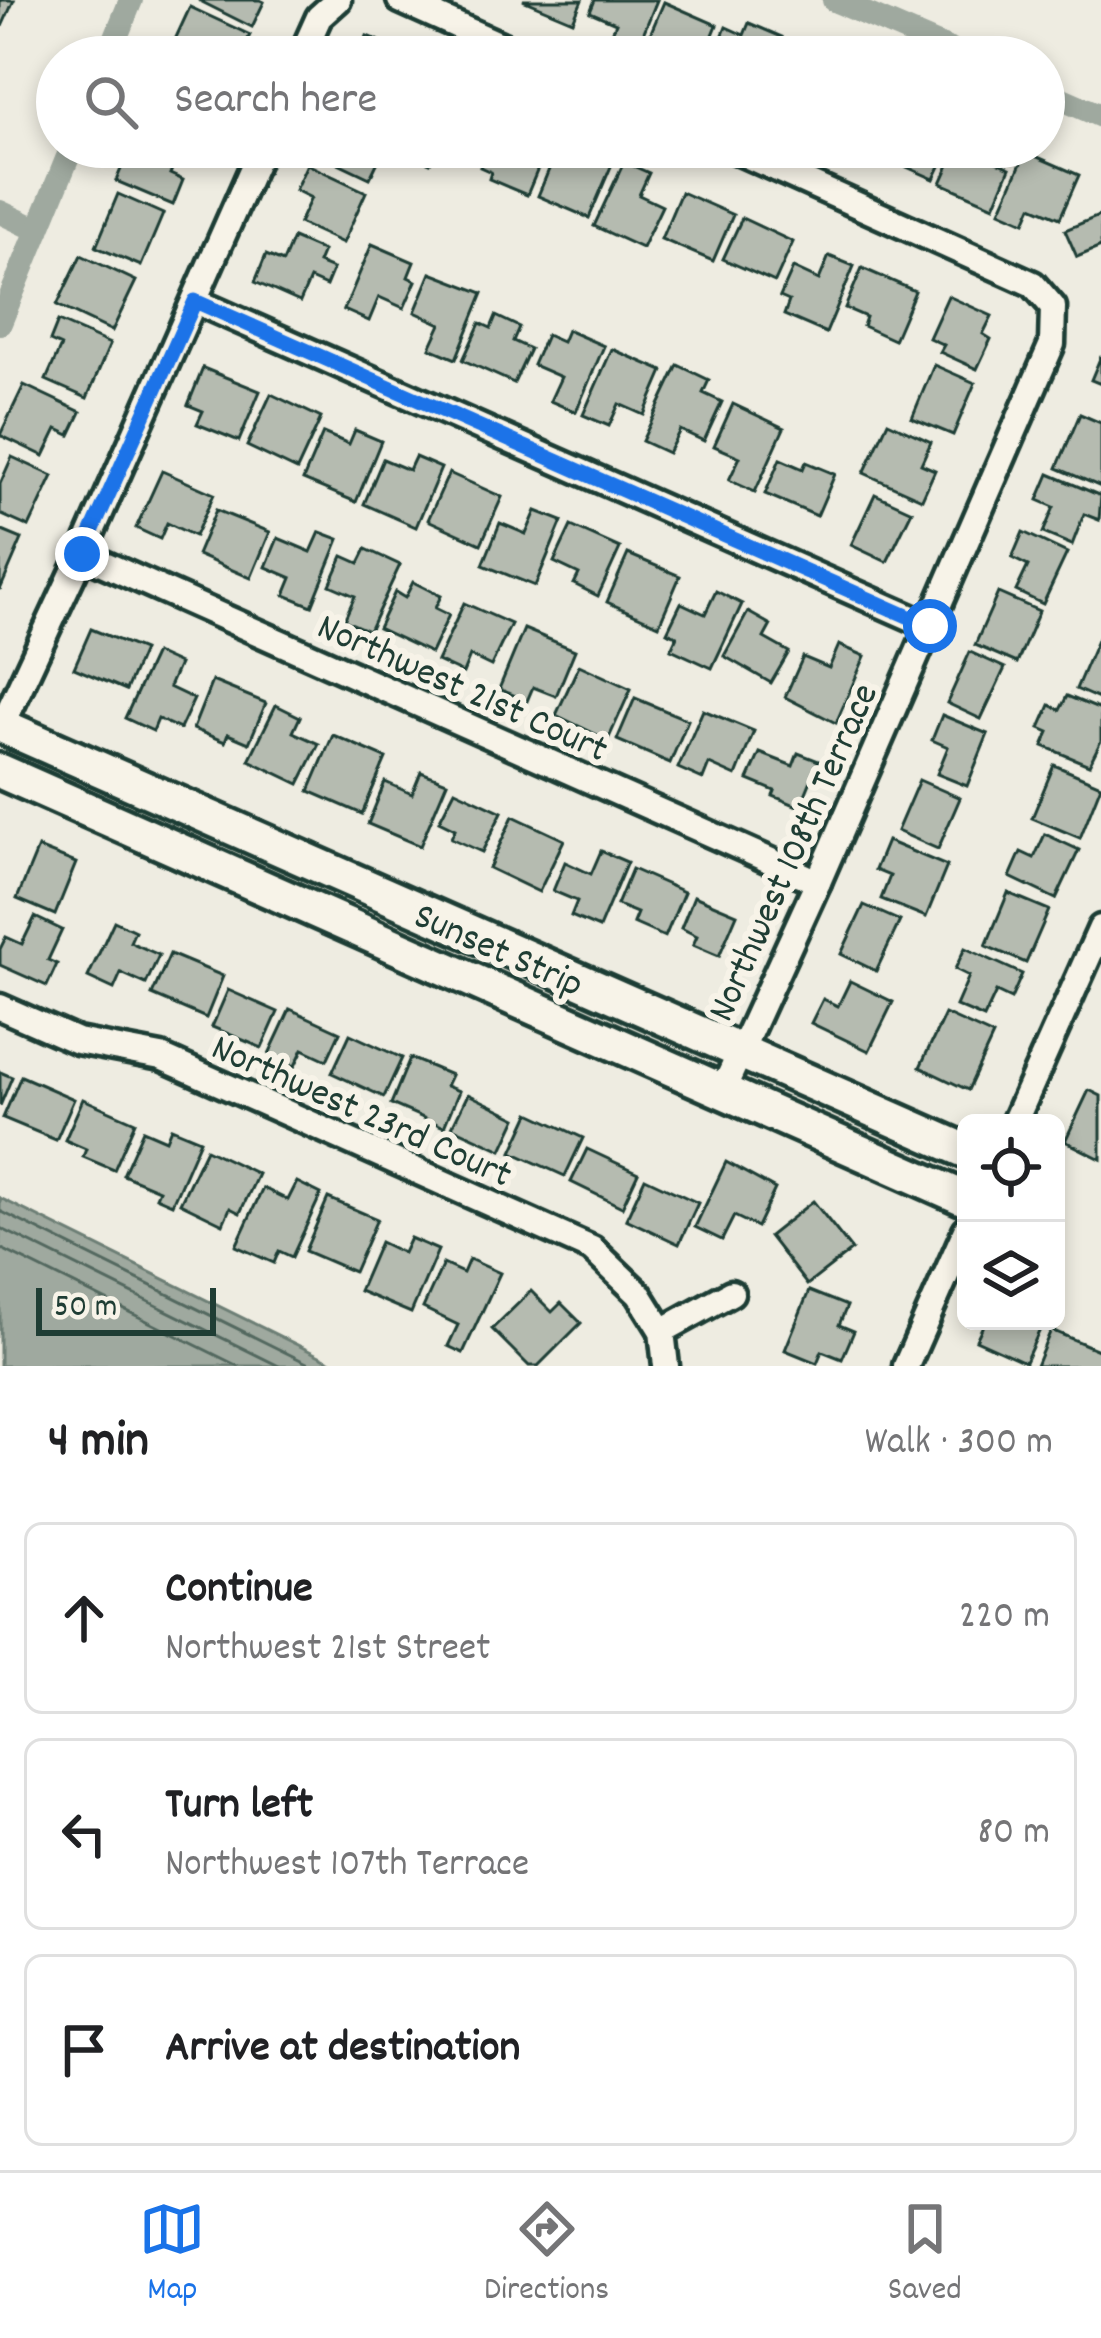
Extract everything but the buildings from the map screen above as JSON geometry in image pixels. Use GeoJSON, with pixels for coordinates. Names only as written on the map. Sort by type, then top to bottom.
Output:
{"type":"FeatureCollection","features":[{"type":"Feature","properties":{"kind":"street"},"geometry":{"type":"LineString","coordinates":[[310,36],[319,17],[338,0]]}},
{"type":"Feature","properties":{"kind":"street"},"geometry":{"type":"LineString","coordinates":[[400,0],[480,36]]}},
{"type":"Feature","properties":{"kind":"street"},"geometry":{"type":"LineString","coordinates":[[1,727],[253,168]]}},
{"type":"Feature","properties":{"kind":"street","name":"Northwest 108th Terrace"},"geometry":{"type":"LineString","coordinates":[[722,1092],[1052,344],[1053,307],[1033,284],[775,168]]}},
{"type":"Feature","properties":{"kind":"street"},"geometry":{"type":"LineString","coordinates":[[195,301],[930,626]]}},
{"type":"Feature","properties":{"kind":"street","name":"Northwest 21st Court"},"geometry":{"type":"LineString","coordinates":[[82,554],[818,882]]}},
{"type":"Feature","properties":{"kind":"street","name":"Sunset Strip"},"geometry":{"type":"LineString","coordinates":[[1,727],[957,1147]]}},
{"type":"Feature","properties":{"kind":"street","name":"Sunset Strip"},"geometry":{"type":"LineString","coordinates":[[0,771],[957,1195]]}},
{"type":"Feature","properties":{"kind":"street"},"geometry":{"type":"LineString","coordinates":[[1018,1114],[1101,928]]}},
{"type":"Feature","properties":{"kind":"street","name":"Northwest 23rd Court"},"geometry":{"type":"LineString","coordinates":[[0,1007],[77,1041],[161,1057],[592,1249],[639,1294],[662,1331]]}},
{"type":"Feature","properties":{"kind":"street"},"geometry":{"type":"LineString","coordinates":[[906,1366],[957,1250]]}},
{"type":"Feature","properties":{"kind":"street"},"geometry":{"type":"LineString","coordinates":[[666,1366],[662,1331],[731,1293]]}},
{"type":"Feature","properties":{"kind":"water"},"geometry":{"type":"Polygon","coordinates":[[[0,1198],[340,1366],[0,1366],[0,1198]]]}},
{"type":"Feature","properties":{"kind":"waterway"},"geometry":{"type":"LineString","coordinates":[[116,36],[131,0]]}},
{"type":"Feature","properties":{"kind":"waterway"},"geometry":{"type":"LineString","coordinates":[[834,0],[917,36]]}},
{"type":"Feature","properties":{"kind":"waterway"},"geometry":{"type":"LineString","coordinates":[[1065,100],[1101,116]]}},
{"type":"Feature","properties":{"kind":"waterway"},"geometry":{"type":"LineString","coordinates":[[0,323],[63,168]]}},
{"type":"Feature","properties":{"kind":"waterway"},"geometry":{"type":"LineString","coordinates":[[0,212],[38,230]]}},
{"type":"Feature","properties":{"kind":"route"},"geometry":{"type":"LineString","coordinates":[[82,554],[195,301],[930,626]]}}]}
